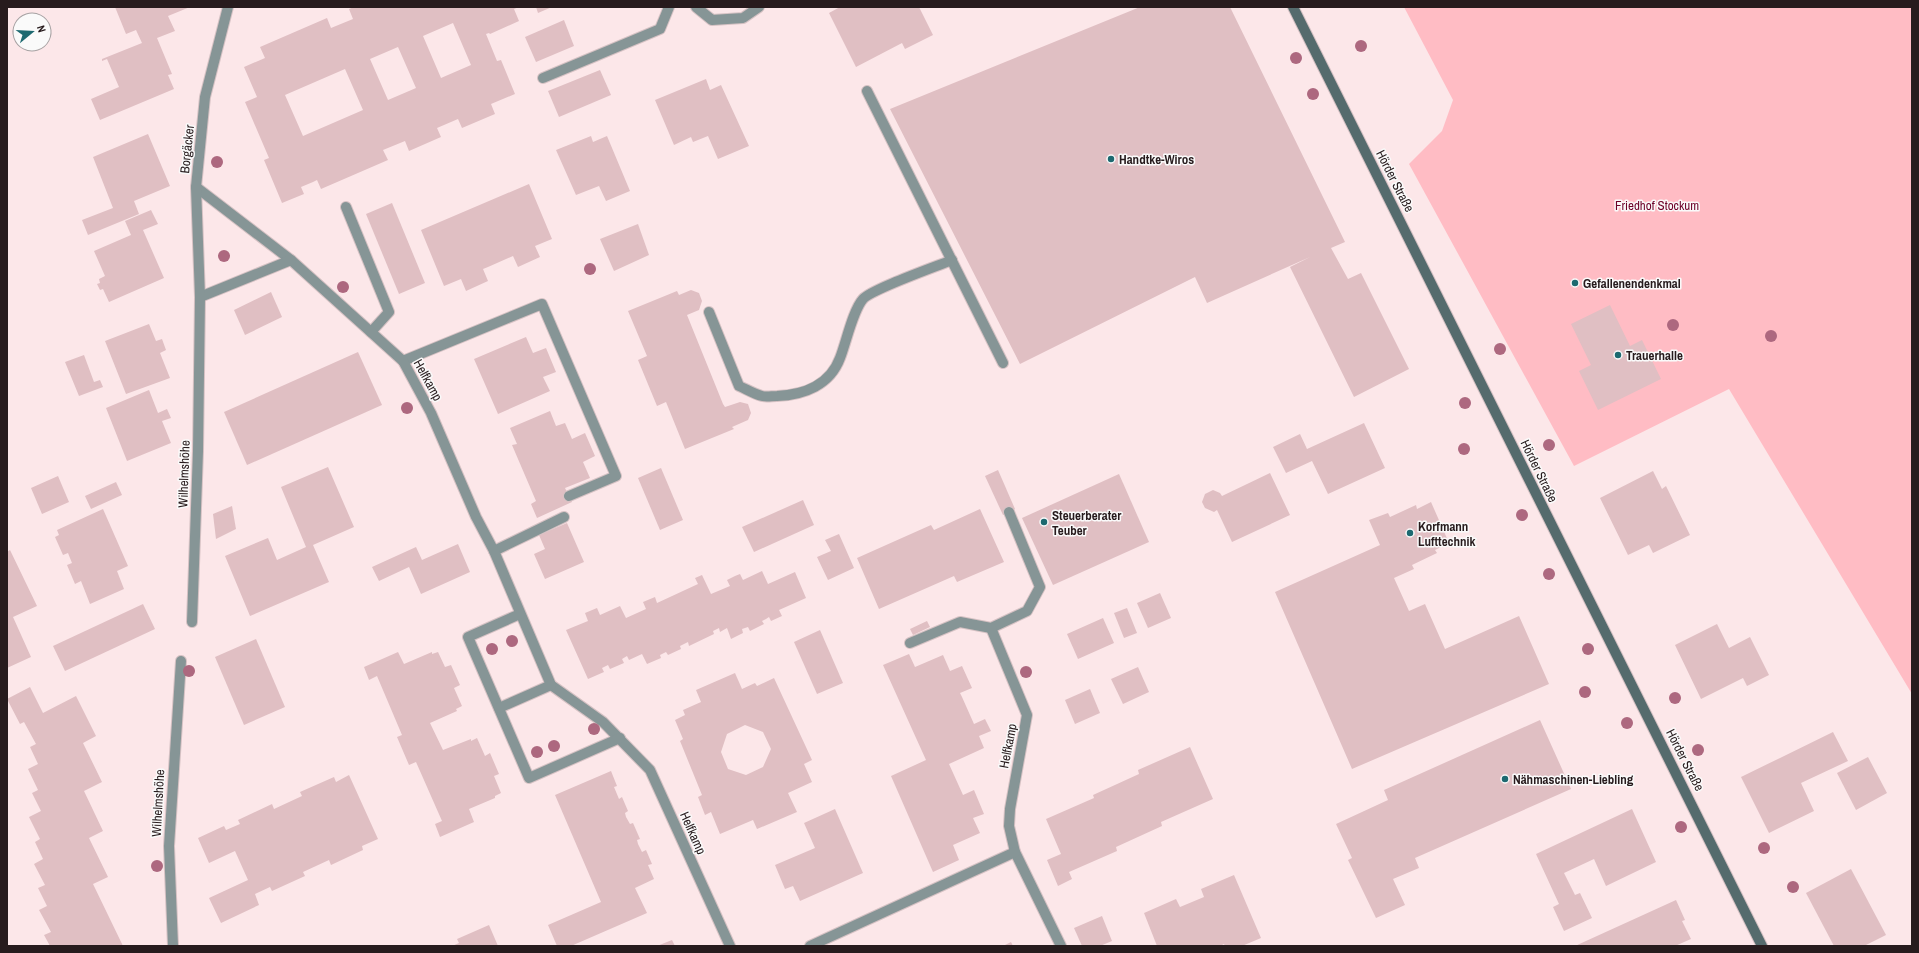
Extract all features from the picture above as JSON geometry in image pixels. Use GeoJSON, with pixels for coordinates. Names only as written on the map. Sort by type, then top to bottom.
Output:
{"type":"FeatureCollection","features":[{"type":"Feature","properties":{"kind":"main road","name":"Hörder Straße"},"geometry":{"type":"LineString","coordinates":[[1293,7],[1762,946]]}},
{"type":"Feature","properties":{"kind":"street","name":"Borgäcker"},"geometry":{"type":"LineString","coordinates":[[199,326],[200,297],[196,187],[205,97],[228,7]]}},
{"type":"Feature","properties":{"kind":"street"},"geometry":{"type":"LineString","coordinates":[[543,78],[660,29],[669,7]]}},
{"type":"Feature","properties":{"kind":"street"},"geometry":{"type":"LineString","coordinates":[[696,7],[712,20],[743,18],[759,7]]}},
{"type":"Feature","properties":{"kind":"street"},"geometry":{"type":"LineString","coordinates":[[867,91],[1003,364]]}},
{"type":"Feature","properties":{"kind":"street","name":"Helfkamp"},"geometry":{"type":"LineString","coordinates":[[196,187],[291,260],[403,361],[431,413],[476,517],[494,551],[551,685],[604,722],[650,770],[730,946]]}},
{"type":"Feature","properties":{"kind":"street"},"geometry":{"type":"LineString","coordinates":[[346,207],[389,312],[371,332]]}},
{"type":"Feature","properties":{"kind":"street"},"geometry":{"type":"LineString","coordinates":[[200,297],[291,260]]}},
{"type":"Feature","properties":{"kind":"street"},"geometry":{"type":"LineString","coordinates":[[709,312],[740,386],[762,396],[792,396],[812,389],[833,373],[840,360],[857,309],[863,298],[876,291],[952,260]]}},
{"type":"Feature","properties":{"kind":"street"},"geometry":{"type":"LineString","coordinates":[[403,361],[542,304],[616,476],[569,496]]}},
{"type":"Feature","properties":{"kind":"street","name":"Wilhelmshöhe"},"geometry":{"type":"LineString","coordinates":[[192,622],[198,451],[199,326]]}},
{"type":"Feature","properties":{"kind":"street"},"geometry":{"type":"LineString","coordinates":[[910,643],[960,622],[991,628],[1026,611],[1040,587],[1009,512]]}},
{"type":"Feature","properties":{"kind":"street"},"geometry":{"type":"LineString","coordinates":[[494,551],[564,517]]}},
{"type":"Feature","properties":{"kind":"street"},"geometry":{"type":"LineString","coordinates":[[520,614],[468,637],[529,778],[620,738]]}},
{"type":"Feature","properties":{"kind":"street","name":"Helfkamp"},"geometry":{"type":"LineString","coordinates":[[991,628],[1027,716],[1010,809],[1009,826],[1015,852],[1061,946]]}},
{"type":"Feature","properties":{"kind":"street","name":"Wilhelmshöhe"},"geometry":{"type":"LineString","coordinates":[[173,946],[169,846],[181,661]]}},
{"type":"Feature","properties":{"kind":"street"},"geometry":{"type":"LineString","coordinates":[[499,708],[551,685]]}},
{"type":"Feature","properties":{"kind":"street"},"geometry":{"type":"LineString","coordinates":[[810,946],[1015,852]]}},
{"type":"Feature","properties":{"kind":"green space","name":"Friedhof Stockum"},"geometry":{"type":"Polygon","coordinates":[[[1404,7],[1912,7],[1912,694],[1729,389],[1574,466],[1409,164],[1442,131],[1453,100],[1404,7]]]}},
{"type":"Feature","properties":{"kind":"building"},"geometry":{"type":"Polygon","coordinates":[[[115,7],[190,7],[168,16],[175,31],[157,38],[172,74],[168,75],[174,89],[100,120],[91,99],[119,87],[107,59],[102,61],[102,59],[142,43],[136,30],[126,34],[115,7]]]}},
{"type":"Feature","properties":{"kind":"building"},"geometry":{"type":"Polygon","coordinates":[[[354,7],[519,7],[514,9],[519,21],[490,34],[486,34],[497,61],[501,60],[515,94],[491,104],[495,114],[462,128],[458,119],[437,128],[441,137],[409,151],[405,141],[383,150],[388,160],[321,189],[317,180],[301,187],[304,194],[282,203],[264,160],[269,158],[245,102],[257,97],[244,67],[265,58],[260,47],[327,18],[331,28],[353,19],[349,9],[354,7]],[[453,23],[423,36],[441,78],[471,65],[453,23]],[[398,47],[370,59],[388,100],[416,88],[398,47]],[[345,69],[285,95],[303,136],[363,110],[345,69]]]}},
{"type":"Feature","properties":{"kind":"building"},"geometry":{"type":"Polygon","coordinates":[[[536,7],[552,7],[538,13],[536,7]]]}},
{"type":"Feature","properties":{"kind":"building"},"geometry":{"type":"Polygon","coordinates":[[[840,7],[919,7],[933,35],[905,49],[902,43],[856,67],[829,13],[840,7]]]}},
{"type":"Feature","properties":{"kind":"building","name":"Handtke-Wiros"},"geometry":{"type":"Polygon","coordinates":[[[1140,7],[1230,7],[1345,242],[1331,248],[1348,279],[1361,273],[1409,369],[1354,397],[1290,267],[1310,257],[1207,303],[1195,277],[1020,364],[890,109],[1140,7]]]}},
{"type":"Feature","properties":{"kind":"building"},"geometry":{"type":"Polygon","coordinates":[[[564,20],[574,46],[536,62],[525,37],[564,20]]]}},
{"type":"Feature","properties":{"kind":"building"},"geometry":{"type":"Polygon","coordinates":[[[600,70],[611,95],[559,117],[548,91],[600,70]]]}},
{"type":"Feature","properties":{"kind":"building"},"geometry":{"type":"Polygon","coordinates":[[[706,79],[710,90],[721,85],[749,146],[718,159],[708,136],[693,142],[691,137],[674,145],[655,100],[706,79]]]}},
{"type":"Feature","properties":{"kind":"building"},"geometry":{"type":"Polygon","coordinates":[[[148,134],[170,186],[134,201],[139,214],[88,235],[82,220],[113,208],[93,157],[148,134]]]}},
{"type":"Feature","properties":{"kind":"building"},"geometry":{"type":"Polygon","coordinates":[[[591,136],[593,142],[607,136],[630,191],[606,201],[599,186],[576,195],[556,150],[591,136]]]}},
{"type":"Feature","properties":{"kind":"building"},"geometry":{"type":"Polygon","coordinates":[[[529,184],[552,239],[535,246],[540,257],[518,267],[513,256],[483,269],[488,281],[466,291],[461,279],[444,286],[421,230],[529,184]]]}},
{"type":"Feature","properties":{"kind":"building"},"geometry":{"type":"Polygon","coordinates":[[[392,203],[425,283],[399,294],[366,214],[392,203]]]}},
{"type":"Feature","properties":{"kind":"building"},"geometry":{"type":"Polygon","coordinates":[[[151,210],[158,224],[143,230],[164,278],[109,302],[103,289],[100,290],[97,284],[100,283],[99,279],[105,276],[94,251],[131,235],[125,221],[151,210]]]}},
{"type":"Feature","properties":{"kind":"building"},"geometry":{"type":"Polygon","coordinates":[[[638,224],[649,255],[614,271],[600,239],[638,224]]]}},
{"type":"Feature","properties":{"kind":"building"},"geometry":{"type":"Polygon","coordinates":[[[691,290],[699,293],[702,301],[699,310],[687,315],[723,404],[725,407],[740,402],[748,404],[751,413],[748,420],[732,427],[734,429],[685,449],[666,402],[657,406],[638,360],[647,356],[628,311],[677,291],[679,295],[691,290]]]}},
{"type":"Feature","properties":{"kind":"building"},"geometry":{"type":"Polygon","coordinates":[[[271,292],[282,317],[245,335],[234,310],[271,292]]]}},
{"type":"Feature","properties":{"kind":"building","name":"Trauerhalle"},"geometry":{"type":"Polygon","coordinates":[[[1610,305],[1630,346],[1642,340],[1661,379],[1598,410],[1579,371],[1591,365],[1571,324],[1610,305]]]}},
{"type":"Feature","properties":{"kind":"building"},"geometry":{"type":"Polygon","coordinates":[[[149,324],[156,341],[162,339],[166,350],[160,353],[170,378],[126,394],[105,341],[149,324]]]}},
{"type":"Feature","properties":{"kind":"building"},"geometry":{"type":"Polygon","coordinates":[[[526,337],[533,353],[546,348],[556,372],[543,377],[550,391],[498,414],[474,359],[526,337]]]}},
{"type":"Feature","properties":{"kind":"building"},"geometry":{"type":"Polygon","coordinates":[[[358,352],[382,405],[247,465],[224,412],[358,352]]]}},
{"type":"Feature","properties":{"kind":"building"},"geometry":{"type":"Polygon","coordinates":[[[84,355],[94,382],[100,380],[103,387],[79,396],[65,362],[84,355]]]}},
{"type":"Feature","properties":{"kind":"building"},"geometry":{"type":"Polygon","coordinates":[[[149,390],[158,413],[167,409],[171,418],[162,421],[171,443],[127,461],[106,408],[149,390]]]}},
{"type":"Feature","properties":{"kind":"building"},"geometry":{"type":"Polygon","coordinates":[[[550,411],[556,426],[565,423],[572,439],[585,433],[595,456],[583,462],[590,478],[565,488],[572,502],[537,518],[531,504],[536,501],[512,445],[517,444],[510,428],[550,411]]]}},
{"type":"Feature","properties":{"kind":"building"},"geometry":{"type":"Polygon","coordinates":[[[1364,423],[1385,468],[1328,494],[1312,461],[1286,473],[1273,447],[1300,434],[1307,449],[1364,423]]]}},
{"type":"Feature","properties":{"kind":"building"},"geometry":{"type":"Polygon","coordinates":[[[328,467],[354,527],[313,545],[329,582],[250,616],[225,556],[268,538],[277,560],[306,547],[281,487],[328,467]]]}},
{"type":"Feature","properties":{"kind":"building"},"geometry":{"type":"Polygon","coordinates":[[[661,468],[683,520],[660,530],[638,478],[661,468]]]}},
{"type":"Feature","properties":{"kind":"building"},"geometry":{"type":"Polygon","coordinates":[[[998,470],[1015,509],[1003,515],[985,476],[998,470]]]}},
{"type":"Feature","properties":{"kind":"building"},"geometry":{"type":"Polygon","coordinates":[[[1653,471],[1662,489],[1666,486],[1690,535],[1653,553],[1649,545],[1628,555],[1600,498],[1653,471]]]}},
{"type":"Feature","properties":{"kind":"building"},"geometry":{"type":"Polygon","coordinates":[[[1270,473],[1290,515],[1232,542],[1217,510],[1214,512],[1205,508],[1202,502],[1205,494],[1213,490],[1220,493],[1222,496],[1270,473]]]}},
{"type":"Feature","properties":{"kind":"building"},"geometry":{"type":"Polygon","coordinates":[[[1119,474],[1149,542],[1053,585],[1022,518],[1119,474]]]}},
{"type":"Feature","properties":{"kind":"building"},"geometry":{"type":"Polygon","coordinates":[[[58,476],[69,502],[42,514],[31,488],[58,476]]]}},
{"type":"Feature","properties":{"kind":"building"},"geometry":{"type":"Polygon","coordinates":[[[116,482],[122,495],[91,509],[85,496],[116,482]]]}},
{"type":"Feature","properties":{"kind":"building"},"geometry":{"type":"Polygon","coordinates":[[[803,500],[814,525],[754,552],[742,527],[803,500]]]}},
{"type":"Feature","properties":{"kind":"building"},"geometry":{"type":"Polygon","coordinates":[[[1431,502],[1449,543],[1435,550],[1437,553],[1412,565],[1414,569],[1394,578],[1409,611],[1425,604],[1445,649],[1519,616],[1549,684],[1352,769],[1275,592],[1380,545],[1369,520],[1388,513],[1390,517],[1416,505],[1417,509],[1431,502]]]}},
{"type":"Feature","properties":{"kind":"building"},"geometry":{"type":"Polygon","coordinates":[[[232,506],[236,529],[216,539],[213,514],[232,506]]]}},
{"type":"Feature","properties":{"kind":"building"},"geometry":{"type":"Polygon","coordinates":[[[103,509],[128,566],[117,571],[124,589],[90,604],[81,581],[75,584],[67,565],[72,563],[68,553],[63,555],[55,537],[59,535],[57,530],[103,509]]]}},
{"type":"Feature","properties":{"kind":"building"},"geometry":{"type":"Polygon","coordinates":[[[980,509],[1004,562],[957,582],[954,576],[879,609],[857,558],[931,525],[934,530],[980,509]]]}},
{"type":"Feature","properties":{"kind":"building"},"geometry":{"type":"Polygon","coordinates":[[[567,523],[584,562],[545,579],[534,554],[545,549],[539,535],[567,523]]]}},
{"type":"Feature","properties":{"kind":"building"},"geometry":{"type":"Polygon","coordinates":[[[839,534],[854,568],[828,580],[817,557],[831,551],[825,540],[839,534]]]}},
{"type":"Feature","properties":{"kind":"building"},"geometry":{"type":"Polygon","coordinates":[[[458,544],[470,572],[421,594],[409,567],[379,581],[372,567],[416,547],[422,560],[458,544]]]}},
{"type":"Feature","properties":{"kind":"building"},"geometry":{"type":"Polygon","coordinates":[[[10,550],[37,606],[13,617],[31,657],[7,668],[7,552],[10,550]]]}},
{"type":"Feature","properties":{"kind":"building"},"geometry":{"type":"Polygon","coordinates":[[[762,571],[768,584],[795,572],[806,598],[779,610],[782,616],[771,621],[769,617],[762,621],[764,624],[750,631],[748,627],[742,629],[743,633],[731,639],[727,628],[720,632],[719,628],[713,631],[714,634],[689,646],[688,642],[680,646],[681,649],[668,655],[666,652],[660,655],[661,658],[647,664],[642,654],[629,660],[627,656],[622,659],[624,663],[610,669],[608,665],[602,668],[604,672],[588,679],[566,630],[588,621],[585,613],[597,608],[600,615],[620,606],[626,618],[646,609],[643,602],[655,597],[657,603],[698,584],[695,578],[702,575],[711,594],[730,586],[727,580],[735,576],[740,574],[743,580],[762,571]]]}},
{"type":"Feature","properties":{"kind":"building"},"geometry":{"type":"Polygon","coordinates":[[[1160,593],[1171,618],[1148,628],[1137,603],[1160,593]]]}},
{"type":"Feature","properties":{"kind":"building"},"geometry":{"type":"Polygon","coordinates":[[[143,604],[155,629],[65,671],[53,646],[143,604]]]}},
{"type":"Feature","properties":{"kind":"building"},"geometry":{"type":"Polygon","coordinates":[[[1127,608],[1137,633],[1124,638],[1114,613],[1127,608]]]}},
{"type":"Feature","properties":{"kind":"building"},"geometry":{"type":"Polygon","coordinates":[[[1103,618],[1114,643],[1078,659],[1067,634],[1103,618]]]}},
{"type":"Feature","properties":{"kind":"building"},"geometry":{"type":"Polygon","coordinates":[[[927,621],[930,627],[913,635],[910,629],[927,621]]]}},
{"type":"Feature","properties":{"kind":"building"},"geometry":{"type":"Polygon","coordinates":[[[1717,624],[1729,648],[1750,637],[1769,675],[1747,686],[1743,678],[1701,699],[1675,645],[1717,624]]]}},
{"type":"Feature","properties":{"kind":"building"},"geometry":{"type":"Polygon","coordinates":[[[820,630],[843,683],[817,694],[794,642],[820,630]]]}},
{"type":"Feature","properties":{"kind":"building"},"geometry":{"type":"Polygon","coordinates":[[[256,639],[285,707],[244,725],[215,657],[256,639]]]}},
{"type":"Feature","properties":{"kind":"building"},"geometry":{"type":"Polygon","coordinates":[[[398,652],[404,664],[432,652],[432,654],[438,652],[445,667],[451,665],[460,685],[454,688],[462,706],[456,709],[457,711],[430,723],[443,750],[477,738],[485,756],[490,753],[499,774],[494,776],[501,793],[495,796],[495,798],[469,809],[474,822],[440,837],[435,824],[442,821],[416,762],[409,765],[397,737],[402,735],[377,676],[369,680],[364,667],[398,652]]]}},
{"type":"Feature","properties":{"kind":"building"},"geometry":{"type":"Polygon","coordinates":[[[909,654],[915,667],[943,655],[950,671],[962,666],[972,688],[960,693],[974,724],[985,719],[991,731],[979,736],[984,748],[949,764],[963,795],[974,790],[984,814],[973,818],[980,833],[953,845],[959,860],[933,872],[891,776],[926,760],[883,665],[909,654]]]}},
{"type":"Feature","properties":{"kind":"building"},"geometry":{"type":"Polygon","coordinates":[[[1138,667],[1149,692],[1123,704],[1111,679],[1138,667]]]}},
{"type":"Feature","properties":{"kind":"building"},"geometry":{"type":"Polygon","coordinates":[[[735,673],[742,689],[755,683],[757,686],[774,678],[812,760],[804,764],[812,782],[788,793],[797,812],[757,829],[753,820],[720,834],[711,812],[705,815],[698,797],[702,795],[680,741],[683,739],[675,720],[685,715],[683,710],[701,702],[696,690],[735,673]],[[745,725],[727,734],[721,752],[728,769],[746,775],[763,767],[771,749],[763,732],[745,725]]]}},
{"type":"Feature","properties":{"kind":"building"},"geometry":{"type":"Polygon","coordinates":[[[30,687],[43,713],[76,696],[96,736],[83,743],[102,782],[84,791],[103,831],[89,838],[108,877],[93,884],[123,946],[50,946],[44,935],[51,932],[39,910],[47,906],[38,888],[45,885],[34,864],[43,859],[35,842],[40,839],[29,817],[41,811],[32,793],[38,790],[28,769],[38,764],[30,747],[36,744],[24,722],[20,724],[7,699],[30,687]]]}},
{"type":"Feature","properties":{"kind":"building"},"geometry":{"type":"Polygon","coordinates":[[[1090,689],[1100,713],[1075,724],[1065,700],[1090,689]]]}},
{"type":"Feature","properties":{"kind":"building"},"geometry":{"type":"Polygon","coordinates":[[[1540,720],[1571,789],[1415,858],[1419,868],[1393,879],[1405,905],[1376,918],[1348,860],[1352,858],[1336,824],[1388,800],[1384,790],[1540,720]]]}},
{"type":"Feature","properties":{"kind":"building"},"geometry":{"type":"Polygon","coordinates":[[[1833,732],[1848,761],[1801,783],[1814,811],[1769,833],[1741,777],[1833,732]]]}},
{"type":"Feature","properties":{"kind":"building"},"geometry":{"type":"Polygon","coordinates":[[[1190,747],[1213,799],[1161,822],[1162,826],[1116,847],[1117,851],[1069,872],[1072,879],[1058,886],[1047,860],[1061,854],[1046,819],[1094,798],[1093,795],[1139,774],[1138,770],[1190,747]]]}},
{"type":"Feature","properties":{"kind":"building"},"geometry":{"type":"Polygon","coordinates":[[[1868,757],[1887,793],[1856,810],[1837,773],[1868,757]]]}},
{"type":"Feature","properties":{"kind":"building"},"geometry":{"type":"Polygon","coordinates":[[[611,771],[617,786],[614,787],[619,799],[622,797],[628,811],[625,813],[626,817],[630,824],[633,823],[640,839],[637,840],[638,844],[642,852],[646,850],[652,864],[648,865],[654,879],[635,888],[647,913],[571,946],[557,946],[548,925],[601,902],[555,795],[611,771]]]}},
{"type":"Feature","properties":{"kind":"building"},"geometry":{"type":"Polygon","coordinates":[[[349,775],[378,839],[362,846],[363,850],[331,865],[329,860],[303,872],[305,876],[272,891],[270,887],[255,894],[259,905],[221,923],[209,898],[248,880],[235,851],[209,863],[198,838],[224,826],[226,830],[240,824],[238,820],[272,804],[274,809],[302,796],[300,792],[334,777],[336,782],[349,775]]]}},
{"type":"Feature","properties":{"kind":"building"},"geometry":{"type":"Polygon","coordinates":[[[835,809],[863,873],[800,901],[793,886],[785,889],[775,865],[815,848],[804,823],[835,809]]]}},
{"type":"Feature","properties":{"kind":"building"},"geometry":{"type":"Polygon","coordinates":[[[1632,809],[1656,862],[1606,886],[1594,859],[1564,873],[1575,895],[1580,893],[1592,918],[1564,931],[1553,907],[1559,904],[1536,854],[1632,809]]]}},
{"type":"Feature","properties":{"kind":"building"},"geometry":{"type":"Polygon","coordinates":[[[1851,869],[1886,935],[1864,946],[1834,946],[1806,893],[1851,869]]]}},
{"type":"Feature","properties":{"kind":"building"},"geometry":{"type":"Polygon","coordinates":[[[1234,875],[1261,938],[1242,946],[1225,946],[1224,944],[1220,946],[1157,946],[1144,913],[1176,899],[1180,907],[1204,897],[1201,889],[1234,875]]]}},
{"type":"Feature","properties":{"kind":"building"},"geometry":{"type":"Polygon","coordinates":[[[1676,900],[1685,920],[1682,921],[1691,939],[1675,946],[1575,946],[1676,900]]]}},
{"type":"Feature","properties":{"kind":"building"},"geometry":{"type":"Polygon","coordinates":[[[1102,916],[1112,941],[1100,946],[1082,946],[1074,928],[1102,916]]]}},
{"type":"Feature","properties":{"kind":"building"},"geometry":{"type":"Polygon","coordinates":[[[489,925],[498,946],[452,946],[459,943],[457,939],[489,925]]]}},
{"type":"Feature","properties":{"kind":"building"},"geometry":{"type":"Polygon","coordinates":[[[672,940],[675,946],[657,946],[672,940]]]}},
{"type":"Feature","properties":{"kind":"building"},"geometry":{"type":"Polygon","coordinates":[[[1011,942],[1013,946],[1003,946],[1011,942]]]}},
{"type":"Feature","properties":{"kind":"place","name":"Handtke-Wiros"},"geometry":{"type":"Point","coordinates":[1111,159]}},
{"type":"Feature","properties":{"kind":"place","name":"Gefallenendenkmal"},"geometry":{"type":"Point","coordinates":[1575,283]}},
{"type":"Feature","properties":{"kind":"place","name":"Trauerhalle"},"geometry":{"type":"Point","coordinates":[1618,355]}},
{"type":"Feature","properties":{"kind":"place","name":"Steuerberater Teuber"},"geometry":{"type":"Point","coordinates":[1044,522]}},
{"type":"Feature","properties":{"kind":"place","name":"Korfmann Lufttechnik"},"geometry":{"type":"Point","coordinates":[1410,533]}},
{"type":"Feature","properties":{"kind":"place","name":"Nähmaschinen-Liebling"},"geometry":{"type":"Point","coordinates":[1505,779]}}]}
